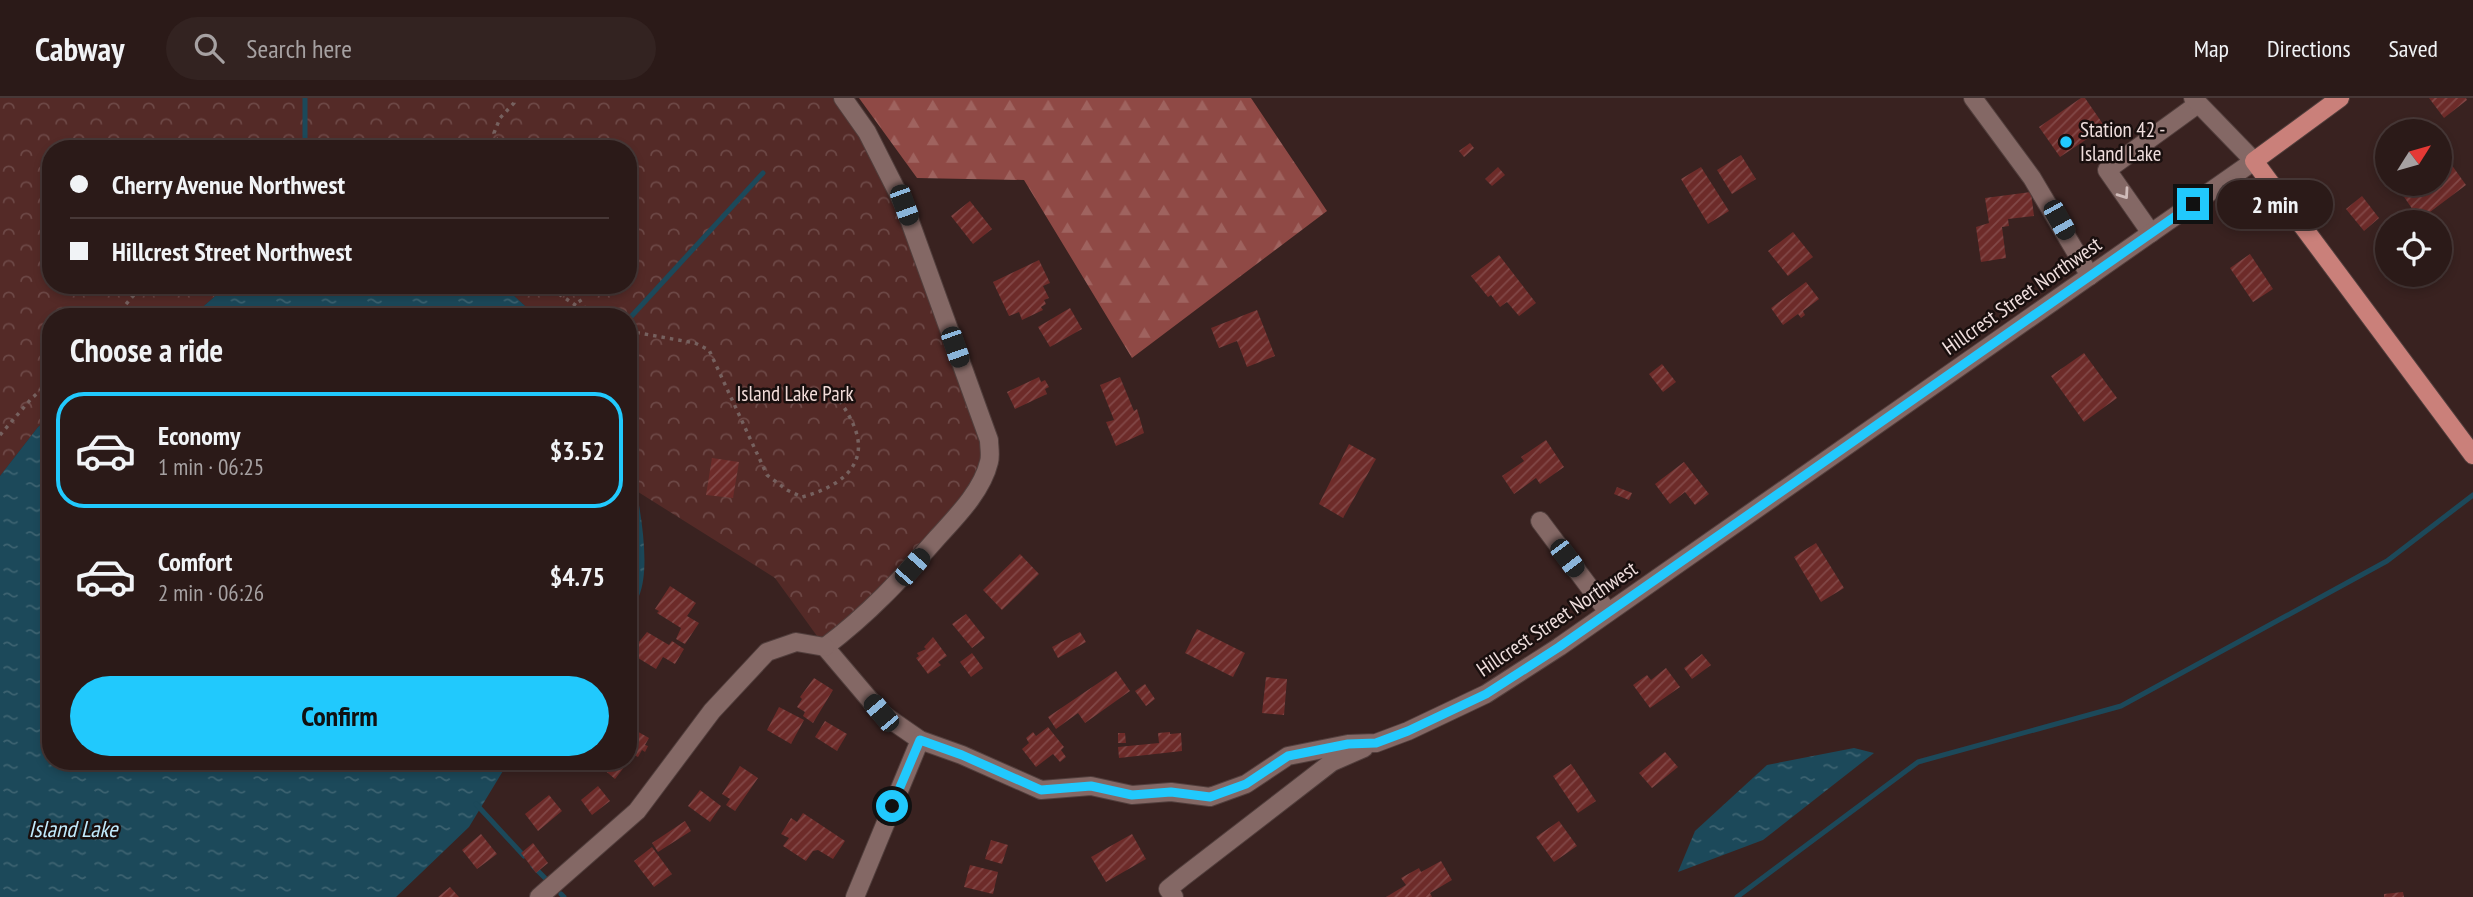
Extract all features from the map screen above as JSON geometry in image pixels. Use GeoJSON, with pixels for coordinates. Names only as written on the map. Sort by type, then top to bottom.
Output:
{"type":"FeatureCollection","features":[{"type":"Feature","properties":{"kind":"main road"},"geometry":{"type":"LineString","coordinates":[[2340,98],[2254,161],[2473,455]]}},
{"type":"Feature","properties":{"kind":"street"},"geometry":{"type":"LineString","coordinates":[[539,897],[637,811],[712,711],[767,652],[796,642],[825,648],[862,620],[961,511],[979,485],[990,459],[989,440],[904,205],[867,132],[844,98]]}},
{"type":"Feature","properties":{"kind":"street"},"geometry":{"type":"LineString","coordinates":[[1973,98],[2032,178],[2090,276]]}},
{"type":"Feature","properties":{"kind":"street"},"geometry":{"type":"LineString","coordinates":[[2151,233],[2107,170],[2196,101],[2254,161]]}},
{"type":"Feature","properties":{"kind":"street","name":"Hillcrest Street Northwest"},"geometry":{"type":"LineString","coordinates":[[825,648],[881,713],[920,740],[962,755],[1041,790],[1091,786],[1132,795],[1171,792],[1210,797],[1246,784],[1288,756],[1348,744],[1376,743],[1486,694],[1608,612],[2254,161]]}},
{"type":"Feature","properties":{"kind":"street"},"geometry":{"type":"LineString","coordinates":[[1540,521],[1608,612]]}},
{"type":"Feature","properties":{"kind":"street"},"geometry":{"type":"LineString","coordinates":[[855,897],[920,740]]}},
{"type":"Feature","properties":{"kind":"street"},"geometry":{"type":"LineString","coordinates":[[1171,893],[1332,762],[1376,743]]}},
{"type":"Feature","properties":{"kind":"path"},"geometry":{"type":"LineString","coordinates":[[497,140],[494,133],[500,118],[514,103],[514,98]]}},
{"type":"Feature","properties":{"kind":"path"},"geometry":{"type":"LineString","coordinates":[[123,308],[136,294]]}},
{"type":"Feature","properties":{"kind":"path"},"geometry":{"type":"LineString","coordinates":[[559,294],[580,308]]}},
{"type":"Feature","properties":{"kind":"path"},"geometry":{"type":"LineString","coordinates":[[637,333],[695,343],[709,351],[767,475],[802,497],[830,488],[849,473],[859,453],[857,435],[849,415],[834,391]]}},
{"type":"Feature","properties":{"kind":"path"},"geometry":{"type":"LineString","coordinates":[[0,435],[42,389]]}},
{"type":"Feature","properties":{"kind":"green space","name":"Island Lake Park"},"geometry":{"type":"Polygon","coordinates":[[[0,98],[843,98],[867,132],[989,440],[979,485],[825,647],[775,578],[637,491],[637,308],[527,308],[512,294],[637,294],[637,140],[42,140],[42,294],[218,294],[201,308],[42,308],[42,424],[0,476],[0,98]]]}},
{"type":"Feature","properties":{"kind":"green space"},"geometry":{"type":"Polygon","coordinates":[[[859,98],[1251,98],[1327,211],[1132,358],[1024,180],[917,178],[859,98]]]}},
{"type":"Feature","properties":{"kind":"water"},"geometry":{"type":"Polygon","coordinates":[[[218,294],[512,294],[527,308],[201,308],[218,294]]]}},
{"type":"Feature","properties":{"kind":"water","name":"Island Lake"},"geometry":{"type":"Polygon","coordinates":[[[42,424],[42,770],[504,770],[469,827],[396,897],[0,897],[0,476],[42,424]]]}},
{"type":"Feature","properties":{"kind":"water"},"geometry":{"type":"Polygon","coordinates":[[[637,497],[644,542],[643,580],[637,599],[637,497]]]}},
{"type":"Feature","properties":{"kind":"water"},"geometry":{"type":"Polygon","coordinates":[[[1854,748],[1874,753],[1763,840],[1678,872],[1695,831],[1767,765],[1854,748]]]}},
{"type":"Feature","properties":{"kind":"building","name":"Station 42 - Island Lake"},"geometry":{"type":"Polygon","coordinates":[[[2081,98],[2085,98],[2105,127],[2060,157],[2039,127],[2081,98]]]}},
{"type":"Feature","properties":{"kind":"building"},"geometry":{"type":"Polygon","coordinates":[[[2429,98],[2466,98],[2467,100],[2444,118],[2429,98]]]}},
{"type":"Feature","properties":{"kind":"building"},"geometry":{"type":"Polygon","coordinates":[[[1470,143],[1474,148],[1464,157],[1459,151],[1470,143]]]}},
{"type":"Feature","properties":{"kind":"building"},"geometry":{"type":"Polygon","coordinates":[[[1741,155],[1756,179],[1732,194],[1717,170],[1741,155]]]}},
{"type":"Feature","properties":{"kind":"building"},"geometry":{"type":"Polygon","coordinates":[[[2452,165],[2466,185],[2452,196],[2452,165]]]}},
{"type":"Feature","properties":{"kind":"building"},"geometry":{"type":"Polygon","coordinates":[[[1498,167],[1505,175],[1492,186],[1485,179],[1498,167]]]}},
{"type":"Feature","properties":{"kind":"building"},"geometry":{"type":"Polygon","coordinates":[[[1701,167],[1729,211],[1708,224],[1681,179],[1701,167]]]}},
{"type":"Feature","properties":{"kind":"building"},"geometry":{"type":"Polygon","coordinates":[[[2031,192],[2034,216],[2008,219],[2009,226],[2002,227],[2006,258],[1981,262],[1976,227],[1989,223],[1985,198],[2031,192]]]}},
{"type":"Feature","properties":{"kind":"building"},"geometry":{"type":"Polygon","coordinates":[[[2362,196],[2375,213],[2375,221],[2364,231],[2346,209],[2362,196]]]}},
{"type":"Feature","properties":{"kind":"building"},"geometry":{"type":"Polygon","coordinates":[[[2403,196],[2451,196],[2433,210],[2413,210],[2403,196]]]}},
{"type":"Feature","properties":{"kind":"building"},"geometry":{"type":"Polygon","coordinates":[[[970,201],[992,229],[973,244],[951,216],[970,201]]]}},
{"type":"Feature","properties":{"kind":"building"},"geometry":{"type":"Polygon","coordinates":[[[1793,232],[1813,257],[1788,276],[1768,251],[1793,232]]]}},
{"type":"Feature","properties":{"kind":"building"},"geometry":{"type":"Polygon","coordinates":[[[2250,254],[2273,289],[2253,302],[2230,268],[2250,254]]]}},
{"type":"Feature","properties":{"kind":"building"},"geometry":{"type":"Polygon","coordinates":[[[1499,255],[1536,303],[1519,316],[1507,302],[1500,307],[1491,295],[1488,297],[1471,276],[1499,255]]]}},
{"type":"Feature","properties":{"kind":"building"},"geometry":{"type":"Polygon","coordinates":[[[1039,260],[1050,283],[1043,286],[1049,298],[1044,300],[1046,304],[1041,307],[1043,310],[1022,320],[1019,312],[1009,316],[993,282],[1039,260]]]}},
{"type":"Feature","properties":{"kind":"building"},"geometry":{"type":"Polygon","coordinates":[[[1806,282],[1819,299],[1803,311],[1805,315],[1801,318],[1798,314],[1783,325],[1771,308],[1806,282]]]}},
{"type":"Feature","properties":{"kind":"building"},"geometry":{"type":"Polygon","coordinates":[[[1070,308],[1082,329],[1050,347],[1038,327],[1070,308]]]}},
{"type":"Feature","properties":{"kind":"building"},"geometry":{"type":"Polygon","coordinates":[[[1257,310],[1275,356],[1247,367],[1237,341],[1219,348],[1211,328],[1257,310]]]}},
{"type":"Feature","properties":{"kind":"building"},"geometry":{"type":"Polygon","coordinates":[[[2084,353],[2117,398],[2084,422],[2051,376],[2084,353]]]}},
{"type":"Feature","properties":{"kind":"building"},"geometry":{"type":"Polygon","coordinates":[[[1662,364],[1676,382],[1663,392],[1649,374],[1662,364]]]}},
{"type":"Feature","properties":{"kind":"building"},"geometry":{"type":"Polygon","coordinates":[[[1039,377],[1041,382],[1045,380],[1049,387],[1045,389],[1047,394],[1015,409],[1007,392],[1039,377]]]}},
{"type":"Feature","properties":{"kind":"building"},"geometry":{"type":"Polygon","coordinates":[[[1120,377],[1134,411],[1137,409],[1144,433],[1116,446],[1106,422],[1114,420],[1100,385],[1120,377]]]}},
{"type":"Feature","properties":{"kind":"building"},"geometry":{"type":"Polygon","coordinates":[[[1546,440],[1564,467],[1540,484],[1536,478],[1514,494],[1502,476],[1524,461],[1521,457],[1546,440]]]}},
{"type":"Feature","properties":{"kind":"building"},"geometry":{"type":"Polygon","coordinates":[[[1349,444],[1376,459],[1343,518],[1319,504],[1349,444]]]}},
{"type":"Feature","properties":{"kind":"building"},"geometry":{"type":"Polygon","coordinates":[[[712,458],[739,462],[733,498],[706,495],[712,458]]]}},
{"type":"Feature","properties":{"kind":"building"},"geometry":{"type":"Polygon","coordinates":[[[1684,462],[1709,494],[1695,505],[1685,492],[1670,504],[1655,484],[1684,462]]]}},
{"type":"Feature","properties":{"kind":"building"},"geometry":{"type":"Polygon","coordinates":[[[1617,487],[1632,493],[1629,500],[1614,494],[1617,487]]]}},
{"type":"Feature","properties":{"kind":"building"},"geometry":{"type":"Polygon","coordinates":[[[1816,543],[1844,588],[1821,602],[1794,557],[1816,543]]]}},
{"type":"Feature","properties":{"kind":"building"},"geometry":{"type":"Polygon","coordinates":[[[1020,554],[1039,574],[1002,610],[983,590],[1020,554]]]}},
{"type":"Feature","properties":{"kind":"building"},"geometry":{"type":"Polygon","coordinates":[[[670,586],[696,603],[687,616],[699,623],[685,644],[676,639],[681,628],[655,609],[670,586]]]}},
{"type":"Feature","properties":{"kind":"building"},"geometry":{"type":"Polygon","coordinates":[[[966,614],[985,638],[972,648],[952,624],[966,614]]]}},
{"type":"Feature","properties":{"kind":"building"},"geometry":{"type":"Polygon","coordinates":[[[1197,629],[1245,653],[1233,677],[1185,653],[1197,629]]]}},
{"type":"Feature","properties":{"kind":"building"},"geometry":{"type":"Polygon","coordinates":[[[647,632],[669,645],[672,641],[684,649],[675,664],[663,657],[656,669],[637,657],[637,644],[647,632]]]}},
{"type":"Feature","properties":{"kind":"building"},"geometry":{"type":"Polygon","coordinates":[[[1080,632],[1086,642],[1058,658],[1052,647],[1080,632]]]}},
{"type":"Feature","properties":{"kind":"building"},"geometry":{"type":"Polygon","coordinates":[[[933,637],[947,656],[938,662],[941,665],[928,674],[916,658],[919,656],[917,653],[926,649],[924,647],[933,637]]]}},
{"type":"Feature","properties":{"kind":"building"},"geometry":{"type":"Polygon","coordinates":[[[972,653],[983,668],[971,677],[960,662],[972,653]]]}},
{"type":"Feature","properties":{"kind":"building"},"geometry":{"type":"Polygon","coordinates":[[[1702,654],[1711,665],[1692,679],[1684,668],[1702,654]]]}},
{"type":"Feature","properties":{"kind":"building"},"geometry":{"type":"Polygon","coordinates":[[[1666,668],[1680,687],[1650,708],[1633,685],[1647,675],[1651,680],[1666,668]]]}},
{"type":"Feature","properties":{"kind":"building"},"geometry":{"type":"Polygon","coordinates":[[[1116,671],[1130,691],[1085,723],[1078,713],[1056,729],[1048,717],[1116,671]]]}},
{"type":"Feature","properties":{"kind":"building"},"geometry":{"type":"Polygon","coordinates":[[[1266,677],[1287,679],[1284,715],[1262,713],[1266,677]]]}},
{"type":"Feature","properties":{"kind":"building"},"geometry":{"type":"Polygon","coordinates":[[[814,678],[833,690],[813,723],[803,716],[805,712],[797,707],[802,699],[800,697],[814,678]]]}},
{"type":"Feature","properties":{"kind":"building"},"geometry":{"type":"Polygon","coordinates":[[[1145,684],[1155,699],[1146,706],[1135,691],[1145,684]]]}},
{"type":"Feature","properties":{"kind":"building"},"geometry":{"type":"Polygon","coordinates":[[[779,707],[804,720],[791,744],[767,730],[779,707]]]}},
{"type":"Feature","properties":{"kind":"building"},"geometry":{"type":"Polygon","coordinates":[[[825,721],[847,734],[837,751],[815,737],[825,721]]]}},
{"type":"Feature","properties":{"kind":"building"},"geometry":{"type":"Polygon","coordinates":[[[1048,727],[1064,747],[1061,750],[1066,757],[1060,762],[1053,754],[1036,767],[1022,749],[1029,743],[1026,738],[1033,732],[1036,736],[1048,727]]]}},
{"type":"Feature","properties":{"kind":"building"},"geometry":{"type":"Polygon","coordinates":[[[637,731],[649,738],[645,752],[642,750],[638,757],[637,731]]]}},
{"type":"Feature","properties":{"kind":"building"},"geometry":{"type":"Polygon","coordinates":[[[1118,733],[1125,733],[1126,743],[1118,743],[1118,733]]]}},
{"type":"Feature","properties":{"kind":"building"},"geometry":{"type":"Polygon","coordinates":[[[1158,733],[1181,733],[1182,751],[1119,758],[1118,747],[1159,743],[1158,733]]]}},
{"type":"Feature","properties":{"kind":"building"},"geometry":{"type":"Polygon","coordinates":[[[1665,752],[1678,767],[1652,788],[1639,773],[1665,752]]]}},
{"type":"Feature","properties":{"kind":"building"},"geometry":{"type":"Polygon","coordinates":[[[1571,764],[1596,801],[1578,813],[1553,776],[1571,764]]]}},
{"type":"Feature","properties":{"kind":"building"},"geometry":{"type":"Polygon","coordinates":[[[740,766],[758,778],[735,811],[726,805],[730,799],[722,794],[740,766]]]}},
{"type":"Feature","properties":{"kind":"building"},"geometry":{"type":"Polygon","coordinates":[[[604,770],[622,770],[615,779],[604,770]]]}},
{"type":"Feature","properties":{"kind":"building"},"geometry":{"type":"Polygon","coordinates":[[[598,786],[610,801],[592,815],[581,800],[598,786]]]}},
{"type":"Feature","properties":{"kind":"building"},"geometry":{"type":"Polygon","coordinates":[[[700,790],[721,806],[710,822],[688,806],[700,790]]]}},
{"type":"Feature","properties":{"kind":"building"},"geometry":{"type":"Polygon","coordinates":[[[549,795],[562,811],[538,831],[525,814],[549,795]]]}},
{"type":"Feature","properties":{"kind":"building"},"geometry":{"type":"Polygon","coordinates":[[[803,813],[845,841],[833,859],[818,850],[813,851],[806,861],[783,846],[789,838],[781,834],[791,818],[797,822],[803,813]]]}},
{"type":"Feature","properties":{"kind":"building"},"geometry":{"type":"Polygon","coordinates":[[[685,821],[691,831],[658,852],[652,843],[685,821]]]}},
{"type":"Feature","properties":{"kind":"building"},"geometry":{"type":"Polygon","coordinates":[[[1559,821],[1577,846],[1554,862],[1536,837],[1559,821]]]}},
{"type":"Feature","properties":{"kind":"building"},"geometry":{"type":"Polygon","coordinates":[[[481,834],[497,854],[477,869],[462,850],[481,834]]]}},
{"type":"Feature","properties":{"kind":"building"},"geometry":{"type":"Polygon","coordinates":[[[1132,834],[1146,859],[1106,882],[1091,857],[1132,834]]]}},
{"type":"Feature","properties":{"kind":"building"},"geometry":{"type":"Polygon","coordinates":[[[991,840],[1008,845],[1002,864],[985,859],[991,840]]]}},
{"type":"Feature","properties":{"kind":"building"},"geometry":{"type":"Polygon","coordinates":[[[533,843],[548,863],[536,873],[521,853],[533,843]]]}},
{"type":"Feature","properties":{"kind":"building"},"geometry":{"type":"Polygon","coordinates":[[[652,847],[672,874],[654,887],[634,861],[652,847]]]}},
{"type":"Feature","properties":{"kind":"building"},"geometry":{"type":"Polygon","coordinates":[[[1441,861],[1452,880],[1430,893],[1432,897],[1386,897],[1406,885],[1401,878],[1419,868],[1421,872],[1441,861]]]}},
{"type":"Feature","properties":{"kind":"building"},"geometry":{"type":"Polygon","coordinates":[[[970,865],[998,872],[993,894],[964,887],[970,865]]]}},
{"type":"Feature","properties":{"kind":"building"},"geometry":{"type":"Polygon","coordinates":[[[450,887],[459,897],[438,897],[450,887]]]}},
{"type":"Feature","properties":{"kind":"building"},"geometry":{"type":"Polygon","coordinates":[[[2403,892],[2404,897],[2384,897],[2384,894],[2403,892]]]}},
{"type":"Feature","properties":{"kind":"waterway"},"geometry":{"type":"LineString","coordinates":[[305,98],[305,140]]}},
{"type":"Feature","properties":{"kind":"waterway"},"geometry":{"type":"LineString","coordinates":[[637,310],[763,173]]}},
{"type":"Feature","properties":{"kind":"waterway"},"geometry":{"type":"LineString","coordinates":[[1737,897],[1918,762],[2121,706],[2387,561],[2473,495]]}},
{"type":"Feature","properties":{"kind":"waterway"},"geometry":{"type":"LineString","coordinates":[[476,804],[524,856]]}},
{"type":"Feature","properties":{"kind":"waterway"},"geometry":{"type":"LineString","coordinates":[[533,866],[545,878]]}},
{"type":"Feature","properties":{"kind":"waterway"},"geometry":{"type":"LineString","coordinates":[[561,894],[564,897]]}},
{"type":"Feature","properties":{"kind":"place","name":"Station 42 - Island Lake"},"geometry":{"type":"Point","coordinates":[2066,142]}},
{"type":"Feature","properties":{"kind":"route"},"geometry":{"type":"LineString","coordinates":[[892,806],[920,740],[962,755],[1041,790],[1091,786],[1132,795],[1171,792],[1210,797],[1246,784],[1288,756],[1348,744],[1376,743],[1408,731],[1486,694],[1559,647],[2193,204]]}}]}
